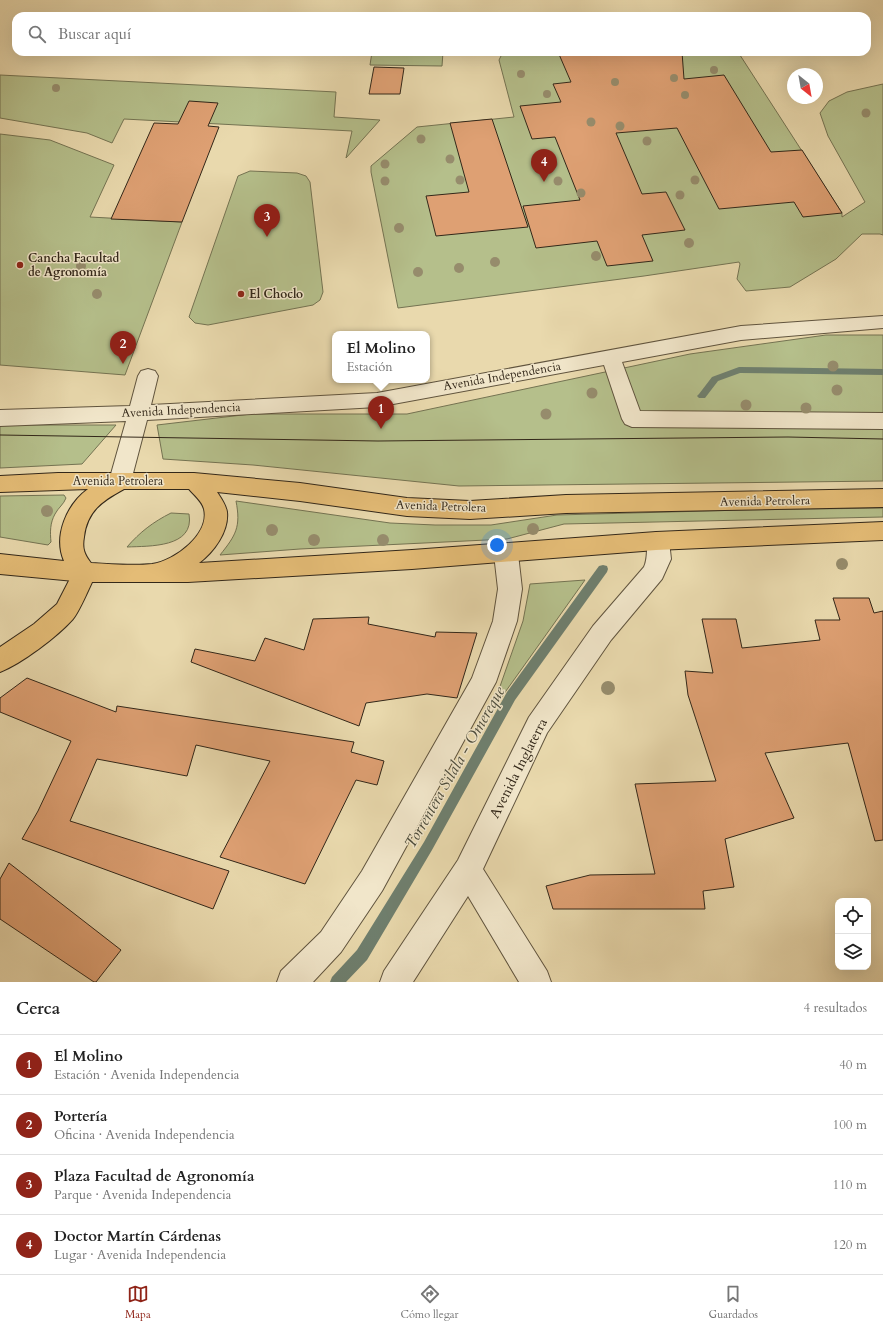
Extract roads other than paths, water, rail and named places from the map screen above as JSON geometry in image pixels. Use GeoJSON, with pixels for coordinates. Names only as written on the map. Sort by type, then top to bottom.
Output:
{"type":"FeatureCollection","features":[{"type":"Feature","properties":{"kind":"main road","name":"Avenida Petrolera"},"geometry":{"type":"LineString","coordinates":[[0,484],[58,481],[194,481],[300,492],[407,507],[470,510],[566,504],[883,498]]}},
{"type":"Feature","properties":{"kind":"main road"},"geometry":{"type":"LineString","coordinates":[[84,572],[75,559],[71,544],[72,532],[76,517],[86,503],[99,492],[120,481]]}},
{"type":"Feature","properties":{"kind":"main road"},"geometry":{"type":"LineString","coordinates":[[152,573],[183,562],[199,550],[211,536],[216,520],[214,506],[207,494],[194,481]]}},
{"type":"Feature","properties":{"kind":"main road"},"geometry":{"type":"LineString","coordinates":[[0,564],[34,569],[84,572],[152,573],[232,571],[506,554],[658,541],[883,531]]}},
{"type":"Feature","properties":{"kind":"main road"},"geometry":{"type":"LineString","coordinates":[[0,661],[43,630],[65,611],[84,572]]}},
{"type":"Feature","properties":{"kind":"street","name":"Avenida Independencia"},"geometry":{"type":"LineString","coordinates":[[0,418],[138,413],[377,400],[741,333],[883,322]]}},
{"type":"Feature","properties":{"kind":"street"},"geometry":{"type":"LineString","coordinates":[[611,357],[632,419],[883,421]]}},
{"type":"Feature","properties":{"kind":"street"},"geometry":{"type":"LineString","coordinates":[[120,481],[148,376]]}},
{"type":"Feature","properties":{"kind":"street","name":"Avenida Inglaterra"},"geometry":{"type":"LineString","coordinates":[[395,982],[468,870],[538,725],[602,633],[654,572],[660,559],[658,541]]}},
{"type":"Feature","properties":{"kind":"street"},"geometry":{"type":"LineString","coordinates":[[292,982],[330,942],[372,881],[483,682],[505,621],[510,589],[506,554]]}},
{"type":"Feature","properties":{"kind":"street"},"geometry":{"type":"LineString","coordinates":[[468,870],[536,982]]}},
{"type":"Feature","properties":{"kind":"waterway"},"geometry":{"type":"LineString","coordinates":[[702,396],[715,379],[739,370],[883,372]]}},
{"type":"Feature","properties":{"kind":"waterway","name":"Torrentera Silala - Omereque"},"geometry":{"type":"LineString","coordinates":[[337,982],[362,955],[428,846],[511,696],[603,569]]}},
{"type":"Feature","properties":{"kind":"tram line"},"geometry":{"type":"LineString","coordinates":[[0,435],[378,441],[788,437],[883,439]]}},
{"type":"Feature","properties":{"kind":"place","name":"Doctor Martín Cárdenas"},"geometry":{"type":"Point","coordinates":[544,182]}},
{"type":"Feature","properties":{"kind":"place","name":"Plaza Facultad de Agronomía"},"geometry":{"type":"Point","coordinates":[267,237]}},
{"type":"Feature","properties":{"kind":"place","name":"Cancha Facultad de Agronomía"},"geometry":{"type":"Point","coordinates":[20,265]}},
{"type":"Feature","properties":{"kind":"place","name":"El Choclo"},"geometry":{"type":"Point","coordinates":[241,294]}},
{"type":"Feature","properties":{"kind":"place","name":"Portería"},"geometry":{"type":"Point","coordinates":[123,364]}},
{"type":"Feature","properties":{"kind":"place","name":"El Molino"},"geometry":{"type":"Point","coordinates":[381,429]}}]}
